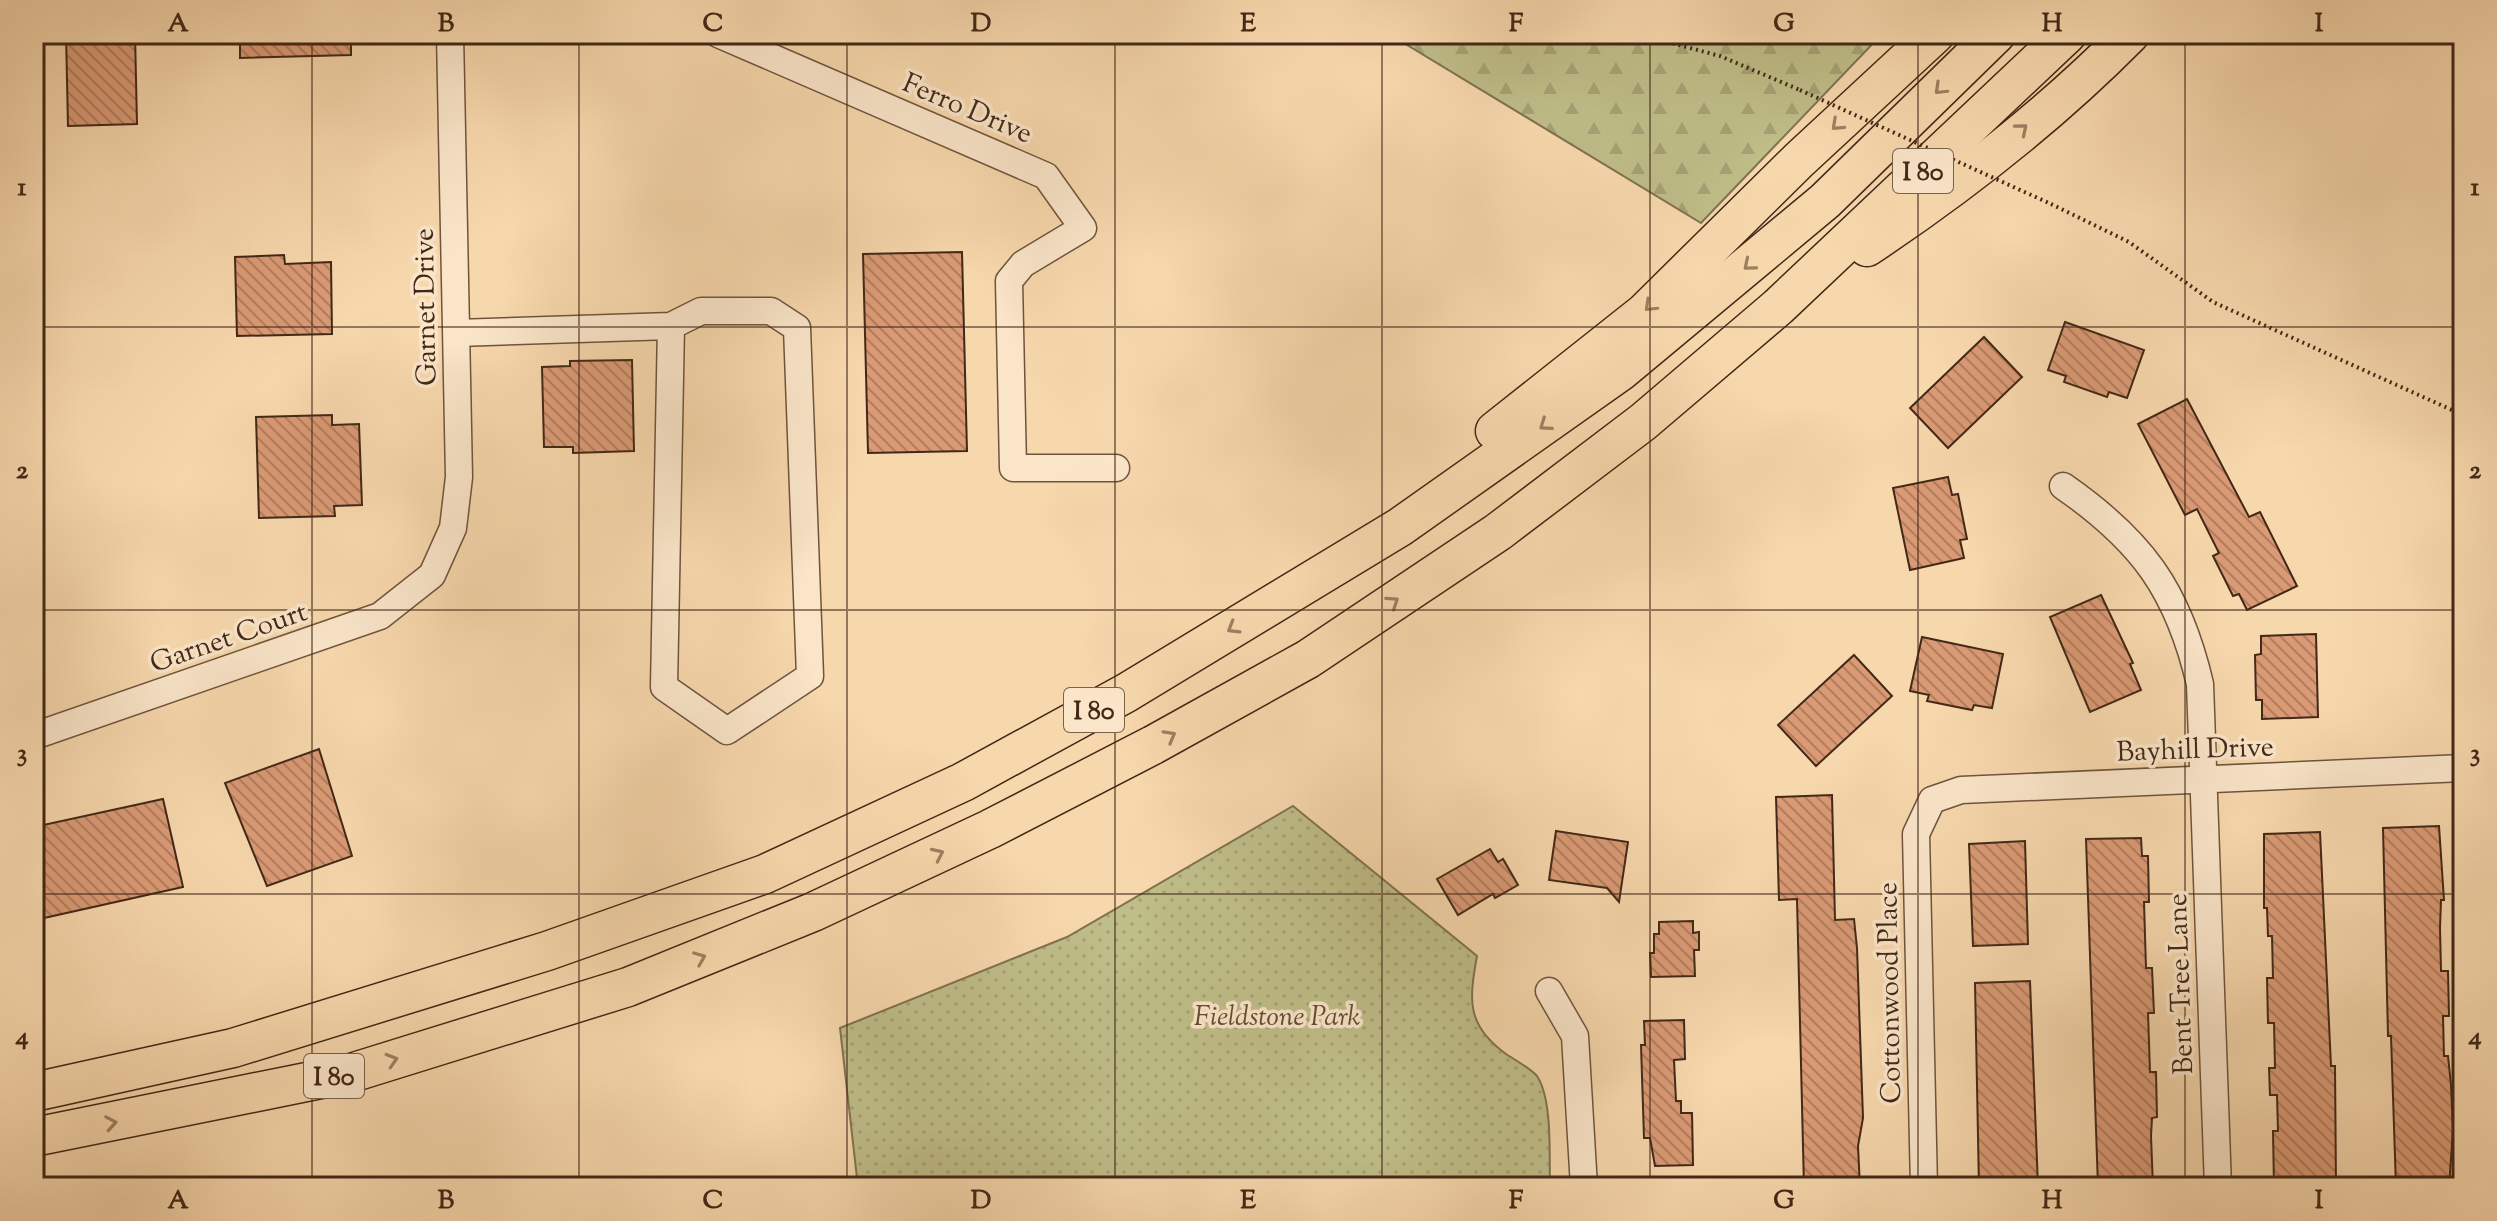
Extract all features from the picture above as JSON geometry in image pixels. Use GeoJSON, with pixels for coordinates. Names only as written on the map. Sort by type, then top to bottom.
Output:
{"type":"FeatureCollection","features":[{"type":"Feature","properties":{"kind":"highway"},"geometry":{"type":"LineString","coordinates":[[1288,595],[1644,313],[1799,160],[1935,34]]}},
{"type":"Feature","properties":{"kind":"highway","name":"I 80"},"geometry":{"type":"LineString","coordinates":[[34,1092],[233,1048],[547,951],[765,874],[963,782],[1126,693],[1400,527],[1621,371],[1825,201],[1996,34]]}},
{"type":"Feature","properties":{"kind":"highway","name":"I 80"},"geometry":{"type":"LineString","coordinates":[[34,1137],[351,1073],[628,987],[813,912],[990,829],[1308,659],[1498,532],[1643,422],[1778,307],[2067,34]]}},
{"type":"Feature","properties":{"kind":"highway"},"geometry":{"type":"LineString","coordinates":[[1778,307],[1936,201],[2103,61],[2130,34]]}},
{"type":"Feature","properties":{"kind":"street","name":"Garnet Drive"},"geometry":{"type":"LineString","coordinates":[[432,575],[453,528],[459,477],[450,34]]}},
{"type":"Feature","properties":{"kind":"street","name":"Ferro Drive"},"geometry":{"type":"LineString","coordinates":[[718,34],[1046,176],[1083,228],[1023,264],[1009,281],[1013,468],[1116,468]]}},
{"type":"Feature","properties":{"kind":"street"},"geometry":{"type":"LineString","coordinates":[[457,333],[671,326],[701,311],[771,311],[797,328],[810,676],[727,731],[664,687],[671,326]]}},
{"type":"Feature","properties":{"kind":"street","name":"Bent Tree Lane"},"geometry":{"type":"LineString","coordinates":[[2063,486],[2099,511],[2148,560],[2182,620],[2200,684],[2218,1187]]}},
{"type":"Feature","properties":{"kind":"street","name":"Garnet Court"},"geometry":{"type":"LineString","coordinates":[[34,736],[380,616],[432,575]]}},
{"type":"Feature","properties":{"kind":"street","name":"Bayhill Drive"},"geometry":{"type":"LineString","coordinates":[[1932,800],[1961,790],[2463,768]]}},
{"type":"Feature","properties":{"kind":"street","name":"Cottonwood Place"},"geometry":{"type":"LineString","coordinates":[[1924,1187],[1916,834],[1932,800]]}},
{"type":"Feature","properties":{"kind":"street"},"geometry":{"type":"LineString","coordinates":[[1549,991],[1575,1036],[1584,1187]]}},
{"type":"Feature","properties":{"kind":"path"},"geometry":{"type":"LineString","coordinates":[[1638,34],[1720,56],[2051,204],[2129,242],[2213,302],[2463,415]]}},
{"type":"Feature","properties":{"kind":"green space"},"geometry":{"type":"Polygon","coordinates":[[[1389,34],[1882,34],[1701,223],[1389,34]]]}},
{"type":"Feature","properties":{"kind":"green space","name":"Fieldstone Park"},"geometry":{"type":"Polygon","coordinates":[[[1293,806],[1477,956],[1472,999],[1477,1022],[1493,1043],[1534,1073],[1542,1086],[1549,1130],[1550,1187],[858,1187],[840,1028],[1067,937],[1293,806]]]}},
{"type":"Feature","properties":{"kind":"building"},"geometry":{"type":"Polygon","coordinates":[[[66,34],[135,34],[137,124],[68,126],[66,34]]]}},
{"type":"Feature","properties":{"kind":"building"},"geometry":{"type":"Polygon","coordinates":[[[240,34],[351,34],[351,55],[240,58],[240,34]]]}},
{"type":"Feature","properties":{"kind":"building"},"geometry":{"type":"Polygon","coordinates":[[[962,252],[967,451],[868,453],[863,254],[962,252]]]}},
{"type":"Feature","properties":{"kind":"building"},"geometry":{"type":"Polygon","coordinates":[[[284,255],[285,264],[331,262],[332,334],[237,336],[235,257],[284,255]]]}},
{"type":"Feature","properties":{"kind":"building"},"geometry":{"type":"Polygon","coordinates":[[[2065,322],[2144,350],[2127,398],[2109,392],[2107,397],[2064,382],[2066,376],[2048,370],[2065,322]]]}},
{"type":"Feature","properties":{"kind":"building"},"geometry":{"type":"Polygon","coordinates":[[[1984,337],[2022,377],[1948,448],[1910,408],[1984,337]]]}},
{"type":"Feature","properties":{"kind":"building"},"geometry":{"type":"Polygon","coordinates":[[[632,360],[634,451],[573,453],[573,447],[544,447],[542,367],[570,366],[570,361],[632,360]]]}},
{"type":"Feature","properties":{"kind":"building"},"geometry":{"type":"Polygon","coordinates":[[[2187,399],[2249,517],[2260,512],[2297,586],[2247,610],[2239,594],[2233,596],[2213,556],[2219,553],[2197,509],[2185,515],[2138,424],[2187,399]]]}},
{"type":"Feature","properties":{"kind":"building"},"geometry":{"type":"Polygon","coordinates":[[[332,415],[332,425],[359,424],[362,505],[334,506],[335,516],[259,518],[256,417],[332,415]]]}},
{"type":"Feature","properties":{"kind":"building"},"geometry":{"type":"Polygon","coordinates":[[[1948,477],[1952,495],[1958,494],[1967,539],[1960,540],[1964,558],[1910,570],[1893,488],[1948,477]]]}},
{"type":"Feature","properties":{"kind":"building"},"geometry":{"type":"Polygon","coordinates":[[[2101,595],[2133,663],[2130,664],[2141,690],[2090,712],[2050,617],[2101,595]]]}},
{"type":"Feature","properties":{"kind":"building"},"geometry":{"type":"Polygon","coordinates":[[[2316,634],[2318,717],[2262,719],[2262,700],[2256,700],[2255,655],[2261,654],[2261,636],[2316,634]]]}},
{"type":"Feature","properties":{"kind":"building"},"geometry":{"type":"Polygon","coordinates":[[[1922,637],[2003,654],[1992,708],[1974,705],[1972,710],[1927,701],[1929,695],[1910,691],[1922,637]]]}},
{"type":"Feature","properties":{"kind":"building"},"geometry":{"type":"Polygon","coordinates":[[[1854,655],[1892,696],[1816,766],[1778,725],[1854,655]]]}},
{"type":"Feature","properties":{"kind":"building"},"geometry":{"type":"Polygon","coordinates":[[[319,749],[352,856],[267,886],[225,783],[319,749]]]}},
{"type":"Feature","properties":{"kind":"building"},"geometry":{"type":"Polygon","coordinates":[[[1832,795],[1835,920],[1854,919],[1857,948],[1863,1118],[1858,1146],[1860,1187],[1804,1187],[1797,899],[1779,900],[1776,797],[1832,795]]]}},
{"type":"Feature","properties":{"kind":"building"},"geometry":{"type":"Polygon","coordinates":[[[163,799],[183,887],[44,918],[34,871],[34,827],[163,799]]]}},
{"type":"Feature","properties":{"kind":"building"},"geometry":{"type":"Polygon","coordinates":[[[2439,826],[2444,900],[2441,900],[2441,971],[2448,971],[2449,1016],[2443,1016],[2444,1056],[2448,1056],[2453,1130],[2449,1187],[2396,1187],[2391,1036],[2388,1036],[2383,828],[2439,826]]]}},
{"type":"Feature","properties":{"kind":"building"},"geometry":{"type":"Polygon","coordinates":[[[1556,831],[1628,842],[1619,902],[1607,888],[1549,880],[1556,831]]]}},
{"type":"Feature","properties":{"kind":"building"},"geometry":{"type":"Polygon","coordinates":[[[2320,832],[2331,1066],[2335,1066],[2336,1187],[2274,1187],[2273,1131],[2278,1131],[2277,1095],[2270,1095],[2269,1068],[2275,1068],[2274,1023],[2268,1023],[2267,978],[2273,978],[2272,936],[2268,936],[2267,908],[2264,908],[2264,834],[2320,832]]]}},
{"type":"Feature","properties":{"kind":"building"},"geometry":{"type":"Polygon","coordinates":[[[2141,838],[2142,856],[2148,856],[2149,902],[2144,902],[2146,968],[2152,968],[2154,1013],[2148,1013],[2150,1072],[2156,1072],[2157,1117],[2152,1118],[2151,1136],[2153,1187],[2098,1187],[2086,839],[2141,838]]]}},
{"type":"Feature","properties":{"kind":"building"},"geometry":{"type":"Polygon","coordinates":[[[2025,841],[2028,944],[1973,946],[1969,844],[2025,841]]]}},
{"type":"Feature","properties":{"kind":"building"},"geometry":{"type":"Polygon","coordinates":[[[1490,849],[1498,862],[1503,859],[1518,885],[1495,898],[1493,894],[1458,915],[1437,879],[1490,849]]]}},
{"type":"Feature","properties":{"kind":"building"},"geometry":{"type":"Polygon","coordinates":[[[1693,921],[1693,933],[1699,932],[1699,950],[1694,950],[1695,976],[1651,977],[1650,953],[1654,953],[1654,934],[1659,934],[1659,922],[1693,921]]]}},
{"type":"Feature","properties":{"kind":"building"},"geometry":{"type":"Polygon","coordinates":[[[2030,981],[2038,1187],[1979,1187],[1975,983],[2030,981]]]}},
{"type":"Feature","properties":{"kind":"building"},"geometry":{"type":"Polygon","coordinates":[[[1684,1020],[1685,1059],[1674,1060],[1676,1101],[1681,1101],[1681,1113],[1692,1113],[1693,1165],[1655,1166],[1650,1138],[1644,1138],[1641,1045],[1645,1045],[1644,1021],[1684,1020]]]}}]}
